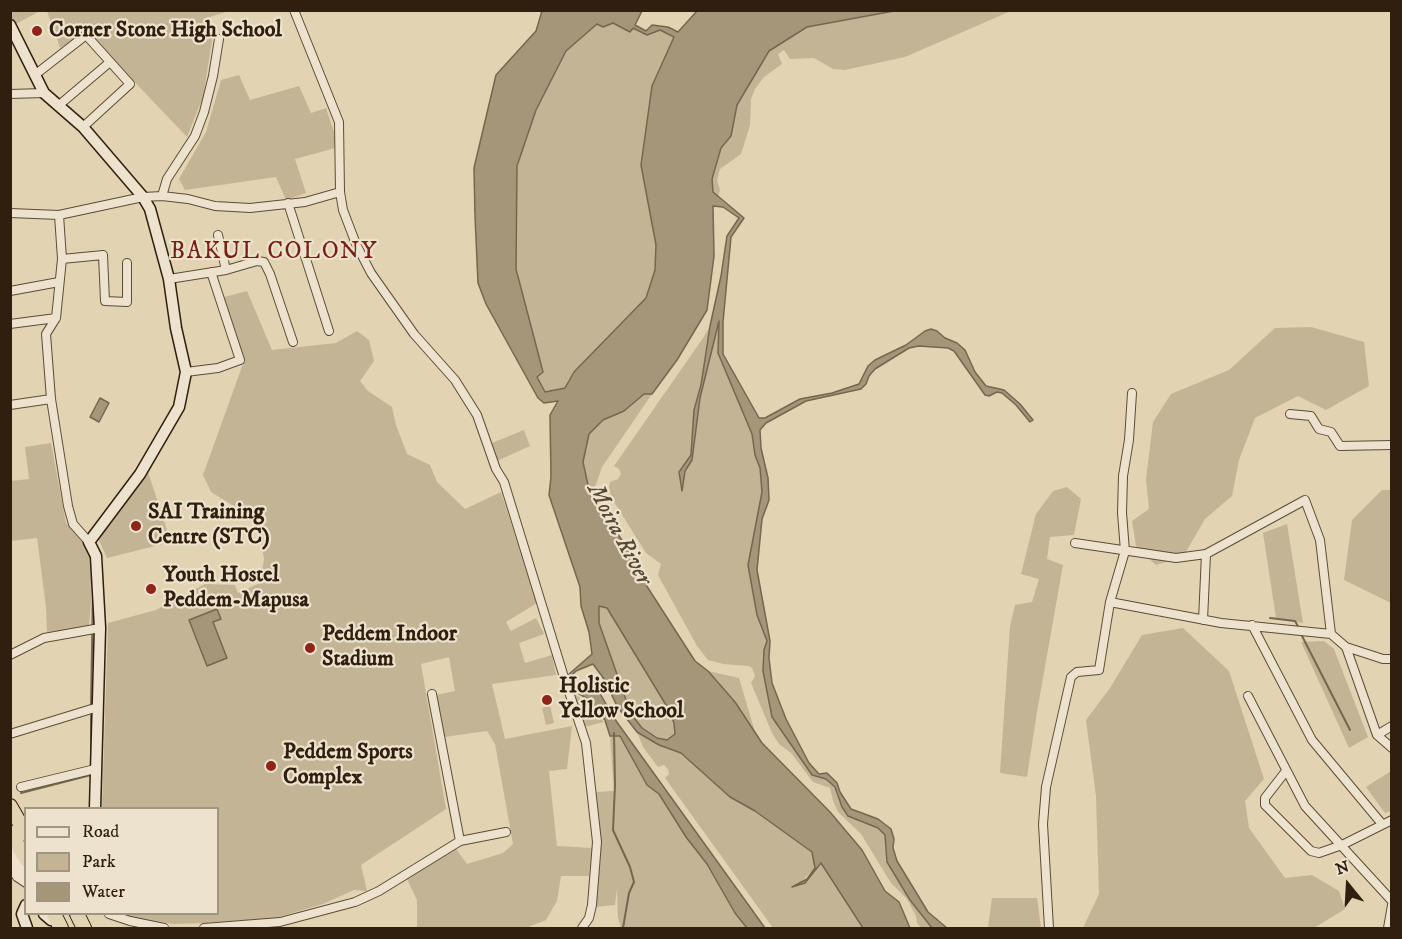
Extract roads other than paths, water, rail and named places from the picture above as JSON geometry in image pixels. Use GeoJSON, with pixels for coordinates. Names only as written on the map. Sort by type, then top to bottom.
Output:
{"type":"FeatureCollection","features":[{"type":"Feature","properties":{"kind":"highway"},"geometry":{"type":"LineString","coordinates":[[16,790],[24,814]]}},
{"type":"Feature","properties":{"kind":"highway"},"geometry":{"type":"LineString","coordinates":[[10,806],[24,830]]}},
{"type":"Feature","properties":{"kind":"highway"},"geometry":{"type":"LineString","coordinates":[[10,832],[24,856]]}},
{"type":"Feature","properties":{"kind":"street"},"geometry":{"type":"LineString","coordinates":[[294,10],[339,122],[340,192],[343,210],[356,244],[371,273],[414,334],[455,380],[477,415],[496,469],[504,482],[586,743],[597,842],[592,905],[589,918],[582,928]]}},
{"type":"Feature","properties":{"kind":"street"},"geometry":{"type":"LineString","coordinates":[[10,25],[44,93],[83,127],[143,197],[150,209],[169,279],[176,328],[186,372],[179,407],[140,474],[89,542]]}},
{"type":"Feature","properties":{"kind":"street"},"geometry":{"type":"LineString","coordinates":[[36,74],[86,35],[130,84],[83,127]]}},
{"type":"Feature","properties":{"kind":"street"},"geometry":{"type":"LineString","coordinates":[[162,196],[167,179],[195,136],[204,112],[219,39]]}},
{"type":"Feature","properties":{"kind":"street"},"geometry":{"type":"LineString","coordinates":[[58,106],[110,62]]}},
{"type":"Feature","properties":{"kind":"street"},"geometry":{"type":"LineString","coordinates":[[10,94],[44,93]]}},
{"type":"Feature","properties":{"kind":"street"},"geometry":{"type":"LineString","coordinates":[[10,213],[59,215],[143,197],[162,196],[188,199],[215,206],[250,208],[305,202],[340,192]]}},
{"type":"Feature","properties":{"kind":"street"},"geometry":{"type":"LineString","coordinates":[[288,203],[329,331]]}},
{"type":"Feature","properties":{"kind":"street"},"geometry":{"type":"LineString","coordinates":[[59,215],[62,259],[56,318],[46,334],[51,399],[68,506],[73,524],[89,542],[96,556],[100,628],[95,807]]}},
{"type":"Feature","properties":{"kind":"street"},"geometry":{"type":"LineString","coordinates":[[218,235],[226,270]]}},
{"type":"Feature","properties":{"kind":"street"},"geometry":{"type":"LineString","coordinates":[[62,259],[103,255],[105,302],[127,302],[127,263]]}},
{"type":"Feature","properties":{"kind":"street"},"geometry":{"type":"LineString","coordinates":[[169,279],[226,270],[257,261],[264,262],[293,342]]}},
{"type":"Feature","properties":{"kind":"street"},"geometry":{"type":"LineString","coordinates":[[186,372],[218,368],[240,360],[212,272]]}},
{"type":"Feature","properties":{"kind":"street"},"geometry":{"type":"LineString","coordinates":[[10,291],[59,282]]}},
{"type":"Feature","properties":{"kind":"street"},"geometry":{"type":"LineString","coordinates":[[10,324],[56,318]]}},
{"type":"Feature","properties":{"kind":"street"},"geometry":{"type":"LineString","coordinates":[[1049,928],[1043,824],[1046,788],[1071,677],[1077,672],[1099,670],[1110,602],[1125,551],[1122,513],[1123,476],[1129,440],[1132,393]]}},
{"type":"Feature","properties":{"kind":"street"},"geometry":{"type":"LineString","coordinates":[[10,405],[51,399]]}},
{"type":"Feature","properties":{"kind":"street"},"geometry":{"type":"LineString","coordinates":[[1290,414],[1311,416],[1319,429],[1331,432],[1340,446],[1392,445]]}},
{"type":"Feature","properties":{"kind":"street"},"geometry":{"type":"LineString","coordinates":[[1075,543],[1176,558],[1206,554],[1305,500],[1320,540],[1331,634]]}},
{"type":"Feature","properties":{"kind":"street"},"geometry":{"type":"LineString","coordinates":[[1203,620],[1206,554]]}},
{"type":"Feature","properties":{"kind":"street"},"geometry":{"type":"LineString","coordinates":[[1110,602],[1203,620],[1331,634],[1346,647],[1383,659],[1392,659]]}},
{"type":"Feature","properties":{"kind":"street"},"geometry":{"type":"LineString","coordinates":[[1252,625],[1312,740],[1382,824]]}},
{"type":"Feature","properties":{"kind":"street"},"geometry":{"type":"LineString","coordinates":[[10,655],[44,638],[100,628]]}},
{"type":"Feature","properties":{"kind":"street"},"geometry":{"type":"LineString","coordinates":[[1346,647],[1377,735],[1392,748]]}},
{"type":"Feature","properties":{"kind":"street"},"geometry":{"type":"LineString","coordinates":[[432,694],[460,841]]}},
{"type":"Feature","properties":{"kind":"street"},"geometry":{"type":"LineString","coordinates":[[1248,696],[1305,806],[1392,903],[1388,928]]}},
{"type":"Feature","properties":{"kind":"street"},"geometry":{"type":"LineString","coordinates":[[10,734],[98,707]]}},
{"type":"Feature","properties":{"kind":"street"},"geometry":{"type":"LineString","coordinates":[[1377,735],[1392,726]]}},
{"type":"Feature","properties":{"kind":"street"},"geometry":{"type":"LineString","coordinates":[[16,790],[95,769]]}},
{"type":"Feature","properties":{"kind":"street"},"geometry":{"type":"LineString","coordinates":[[1286,771],[1265,798],[1265,805],[1311,851],[1319,853],[1341,845],[1392,820]]}},
{"type":"Feature","properties":{"kind":"street"},"geometry":{"type":"LineString","coordinates":[[204,928],[268,926],[355,902],[379,891],[460,841],[506,832]]}},
{"type":"Feature","properties":{"kind":"street"},"geometry":{"type":"LineString","coordinates":[[10,852],[24,877]]}},
{"type":"Feature","properties":{"kind":"street"},"geometry":{"type":"LineString","coordinates":[[10,866],[16,877],[24,880]]}},
{"type":"Feature","properties":{"kind":"street"},"geometry":{"type":"LineString","coordinates":[[24,910],[22,914],[27,928]]}},
{"type":"Feature","properties":{"kind":"street"},"geometry":{"type":"LineString","coordinates":[[45,915],[51,920],[59,921]]}},
{"type":"Feature","properties":{"kind":"street"},"geometry":{"type":"LineString","coordinates":[[112,915],[164,928]]}},
{"type":"Feature","properties":{"kind":"water","name":"Moira River"},"geometry":{"type":"Polygon","coordinates":[[[542,11],[642,11],[635,25],[646,31],[652,25],[668,27],[678,32],[697,11],[894,11],[807,27],[769,51],[737,105],[731,136],[721,148],[712,179],[713,192],[744,218],[731,237],[723,322],[723,354],[759,418],[765,418],[800,399],[832,393],[859,384],[868,366],[875,360],[906,345],[931,329],[965,350],[975,372],[986,386],[1004,390],[1033,420],[1030,422],[1002,393],[985,395],[954,351],[948,348],[919,346],[909,348],[875,369],[861,389],[806,401],[766,423],[760,430],[761,448],[768,478],[769,500],[762,519],[757,570],[770,641],[769,658],[772,683],[786,719],[809,763],[819,774],[827,773],[837,783],[851,809],[878,819],[891,829],[897,861],[928,912],[947,928],[932,928],[910,900],[887,862],[885,835],[878,828],[848,816],[835,787],[826,779],[812,775],[772,717],[763,671],[767,641],[757,615],[748,565],[762,492],[760,468],[755,455],[752,434],[718,353],[719,321],[700,398],[692,460],[685,471],[682,491],[679,472],[691,455],[694,410],[701,385],[727,236],[739,218],[723,207],[713,206],[714,256],[707,310],[677,360],[652,394],[644,394],[624,411],[603,420],[589,434],[583,462],[588,485],[648,588],[695,661],[708,671],[735,702],[762,743],[830,812],[862,850],[885,891],[899,902],[910,928],[863,928],[821,863],[805,883],[792,887],[807,879],[815,868],[812,852],[755,811],[730,797],[681,753],[659,745],[637,732],[617,706],[604,679],[593,664],[576,671],[568,682],[570,686],[574,688],[586,681],[594,683],[614,718],[765,928],[747,928],[659,794],[647,785],[620,736],[610,736],[605,720],[591,701],[568,687],[566,680],[568,675],[592,654],[589,632],[581,606],[580,587],[549,495],[550,415],[558,401],[544,403],[538,398],[486,304],[478,283],[474,168],[496,75],[536,31],[542,11]],[[613,23],[603,27],[597,24],[566,51],[536,110],[517,166],[516,269],[543,372],[537,377],[545,392],[565,388],[574,372],[646,298],[655,270],[656,245],[641,165],[652,86],[674,37],[660,30],[647,35],[633,28],[630,32],[613,23]],[[599,606],[599,623],[631,714],[642,728],[657,738],[667,740],[675,734],[674,723],[666,705],[607,608],[599,606]]]}},
{"type":"Feature","properties":{"kind":"water"},"geometry":{"type":"Polygon","coordinates":[[[100,398],[109,403],[99,422],[90,417],[100,398]]]}},
{"type":"Feature","properties":{"kind":"water"},"geometry":{"type":"Polygon","coordinates":[[[217,609],[221,619],[213,622],[227,658],[207,666],[189,620],[217,609]]]}},
{"type":"Feature","properties":{"kind":"waterway"},"geometry":{"type":"LineString","coordinates":[[91,706],[93,589]]}},
{"type":"Feature","properties":{"kind":"waterway"},"geometry":{"type":"LineString","coordinates":[[1270,618],[1295,621],[1299,628]]}},
{"type":"Feature","properties":{"kind":"waterway"},"geometry":{"type":"LineString","coordinates":[[1301,634],[1350,730]]}},
{"type":"Feature","properties":{"kind":"waterway"},"geometry":{"type":"LineString","coordinates":[[91,712],[91,757]]}},
{"type":"Feature","properties":{"kind":"waterway"},"geometry":{"type":"LineString","coordinates":[[614,733],[613,830],[630,867],[634,882],[629,893],[623,928]]}},
{"type":"Feature","properties":{"kind":"waterway"},"geometry":{"type":"LineString","coordinates":[[21,793],[91,775]]}},
{"type":"Feature","properties":{"kind":"place","name":"Corner Stone High School"},"geometry":{"type":"Point","coordinates":[37,31]}},
{"type":"Feature","properties":{"kind":"place","name":"SAI Training Centre (STC)"},"geometry":{"type":"Point","coordinates":[136,526]}},
{"type":"Feature","properties":{"kind":"place","name":"Youth Hostel Peddem-Mapusa"},"geometry":{"type":"Point","coordinates":[151,589]}},
{"type":"Feature","properties":{"kind":"place","name":"Peddem Indoor Stadium"},"geometry":{"type":"Point","coordinates":[310,648]}},
{"type":"Feature","properties":{"kind":"place","name":"Holistic Yellow School"},"geometry":{"type":"Point","coordinates":[547,700]}},
{"type":"Feature","properties":{"kind":"place","name":"Peddem Sports Complex"},"geometry":{"type":"Point","coordinates":[271,766]}},
{"type":"Feature","properties":{"kind":"district","name":"BAKUL COLONY"},"geometry":{"type":"Point","coordinates":[274,253]}}]}
